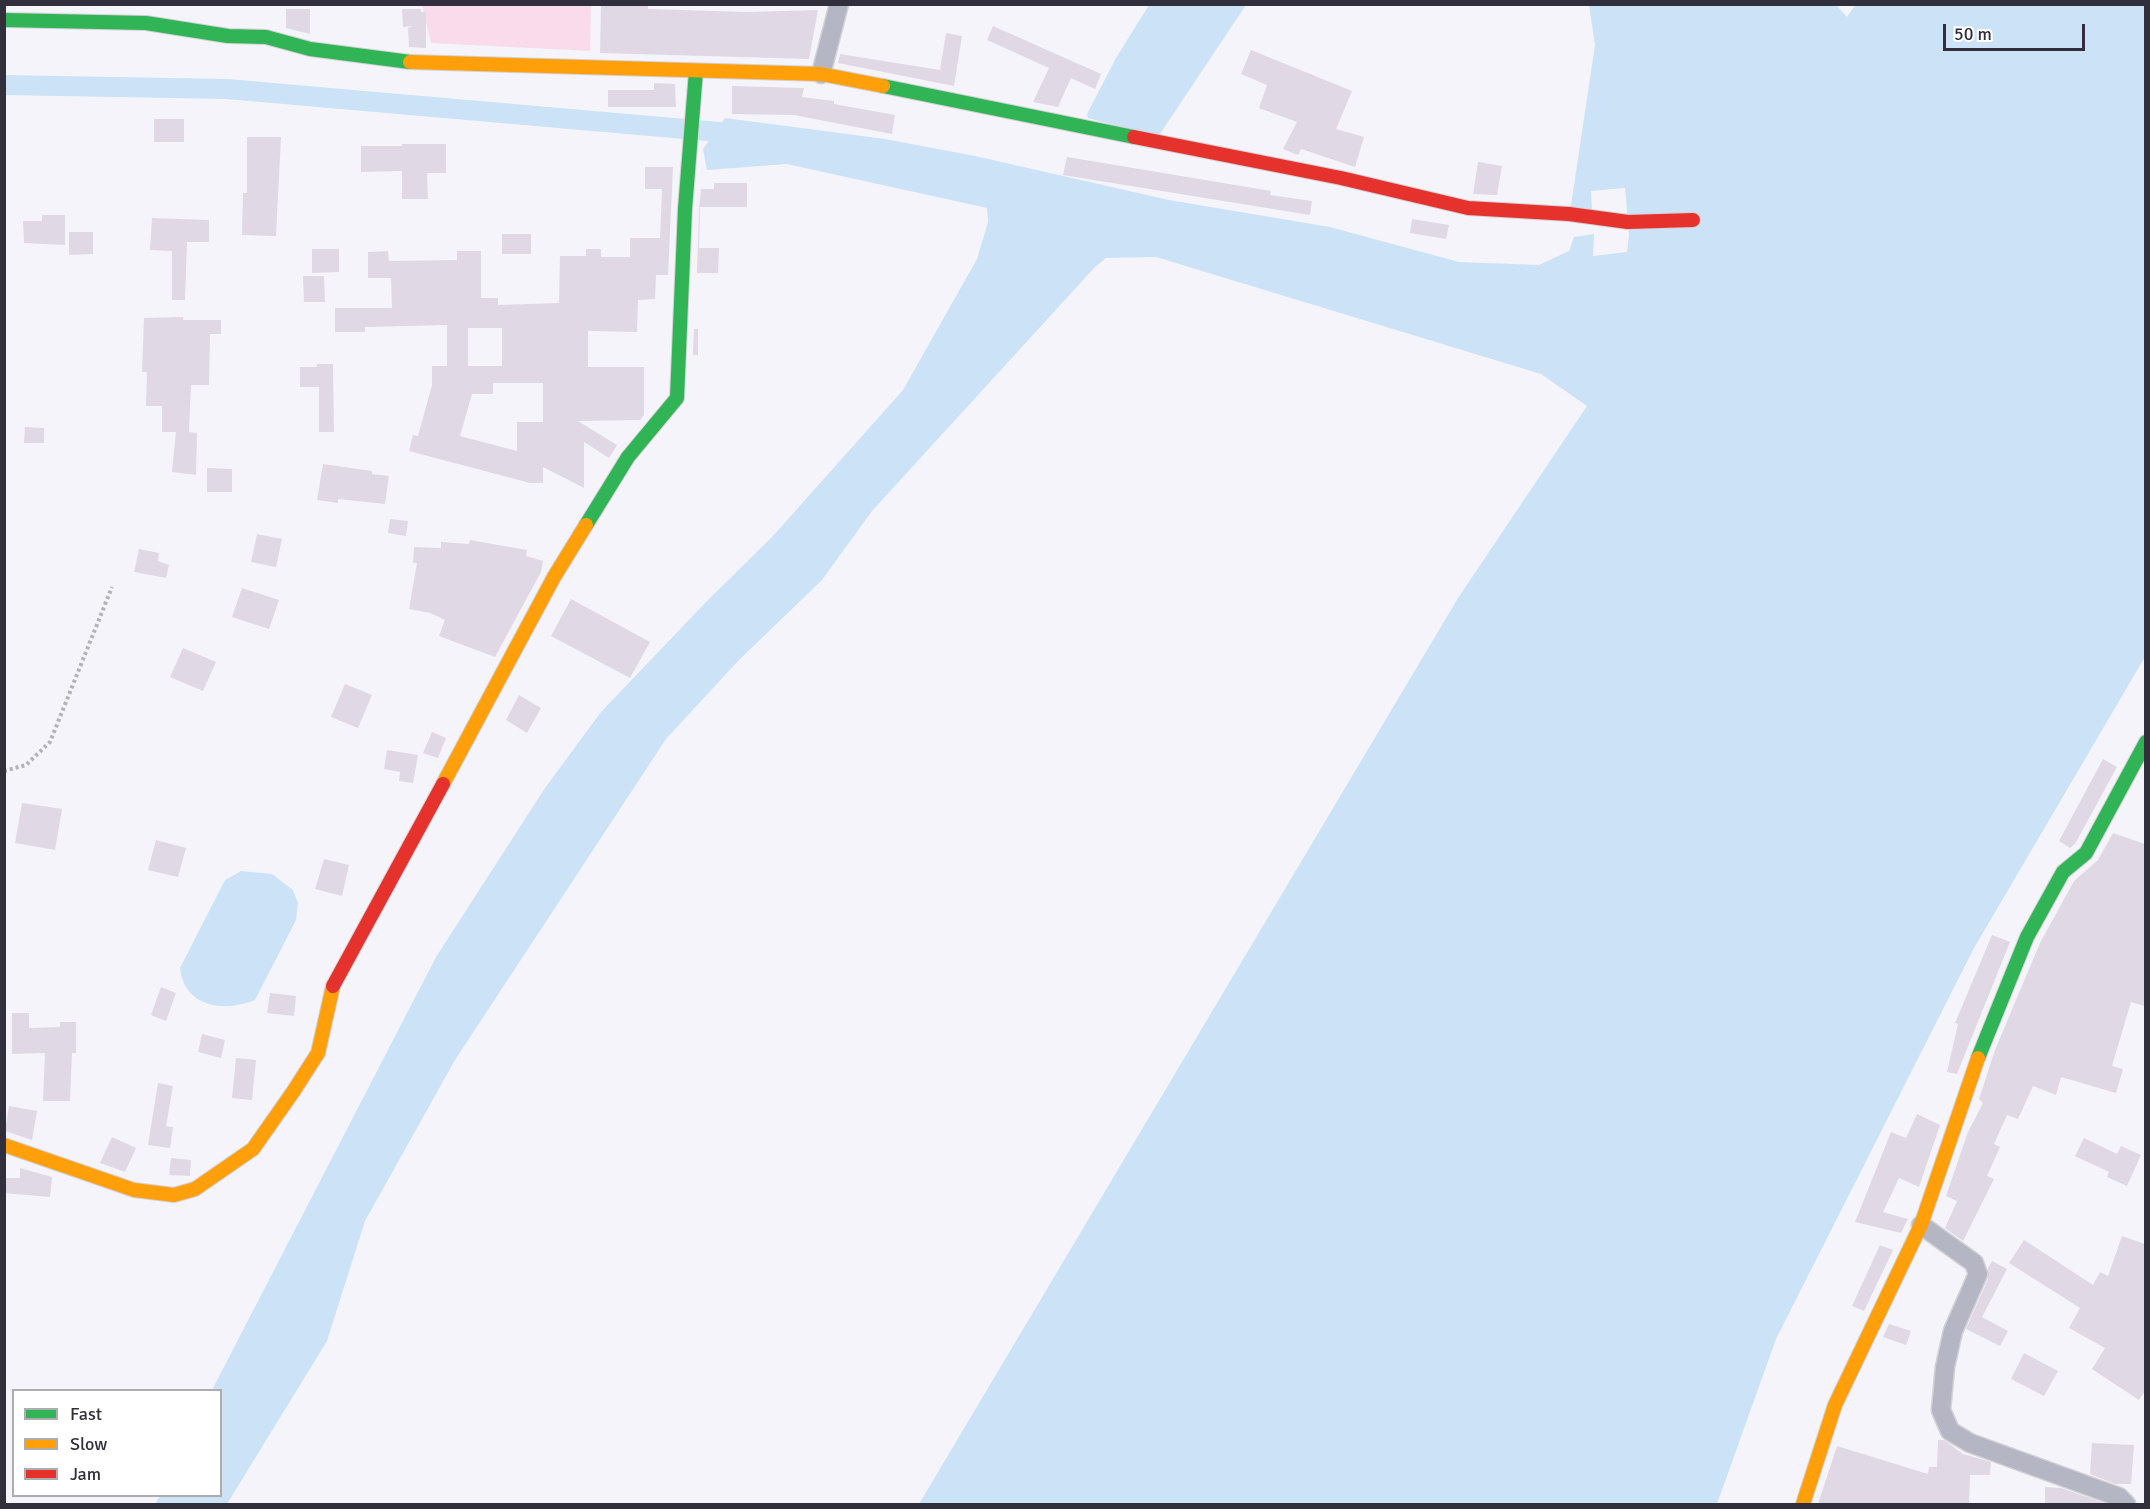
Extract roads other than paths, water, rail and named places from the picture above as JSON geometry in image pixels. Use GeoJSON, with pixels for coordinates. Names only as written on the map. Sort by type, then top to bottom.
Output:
{"type":"FeatureCollection","features":[{"type":"Feature","properties":{"kind":"street"},"geometry":{"type":"LineString","coordinates":[[821,74],[839,4]]}},
{"type":"Feature","properties":{"kind":"street"},"geometry":{"type":"LineString","coordinates":[[4,20],[146,23],[228,36],[266,37],[310,49],[409,62],[821,74],[1341,178],[1468,208],[1569,214],[1628,222],[1694,220]]}},
{"type":"Feature","properties":{"kind":"street"},"geometry":{"type":"LineString","coordinates":[[4,1145],[135,1190],[174,1195],[195,1189],[213,1179],[253,1149],[318,1053],[335,979],[384,894],[554,577],[628,457],[677,398],[696,71]]}},
{"type":"Feature","properties":{"kind":"street"},"geometry":{"type":"LineString","coordinates":[[1803,1504],[1835,1405],[1921,1225],[1982,1045],[2027,937],[2063,872],[2086,854],[2145,742]]}},
{"type":"Feature","properties":{"kind":"street"},"geometry":{"type":"LineString","coordinates":[[1921,1225],[1974,1263],[1978,1274],[1953,1331],[1945,1367],[1941,1410],[1950,1431],[1970,1443],[2119,1497],[2126,1504]]}},
{"type":"Feature","properties":{"kind":"water"},"geometry":{"type":"Polygon","coordinates":[[[1856,4],[2145,5],[2145,657],[1974,948],[1776,1339],[1717,1504],[919,1504],[1458,598],[1587,406],[1541,374],[1156,257],[1106,258],[1095,267],[872,511],[822,580],[738,661],[666,739],[455,1060],[365,1221],[327,1341],[227,1504],[155,1504],[159,1497],[222,1497],[222,1389],[213,1389],[436,957],[545,788],[601,712],[773,536],[903,390],[977,259],[988,222],[987,208],[787,164],[707,170],[703,149],[725,118],[885,139],[975,156],[1169,200],[1330,227],[1459,262],[1539,265],[1569,251],[1574,237],[1594,234],[1593,256],[1627,252],[1629,235],[1625,188],[1591,191],[1592,211],[1570,212],[1595,45],[1589,5],[1836,5],[1847,17],[1856,4]]]}},
{"type":"Feature","properties":{"kind":"water"},"geometry":{"type":"Polygon","coordinates":[[[1149,5],[1246,5],[1158,137],[1088,118],[1087,114],[1116,58],[1149,5]]]}},
{"type":"Feature","properties":{"kind":"water"},"geometry":{"type":"Polygon","coordinates":[[[241,871],[272,874],[293,890],[298,903],[296,920],[255,1000],[231,1006],[219,1006],[197,999],[183,981],[180,968],[225,880],[241,871]]]}},
{"type":"Feature","properties":{"kind":"waterway"},"geometry":{"type":"LineString","coordinates":[[4,85],[227,89],[742,134]]}}]}
